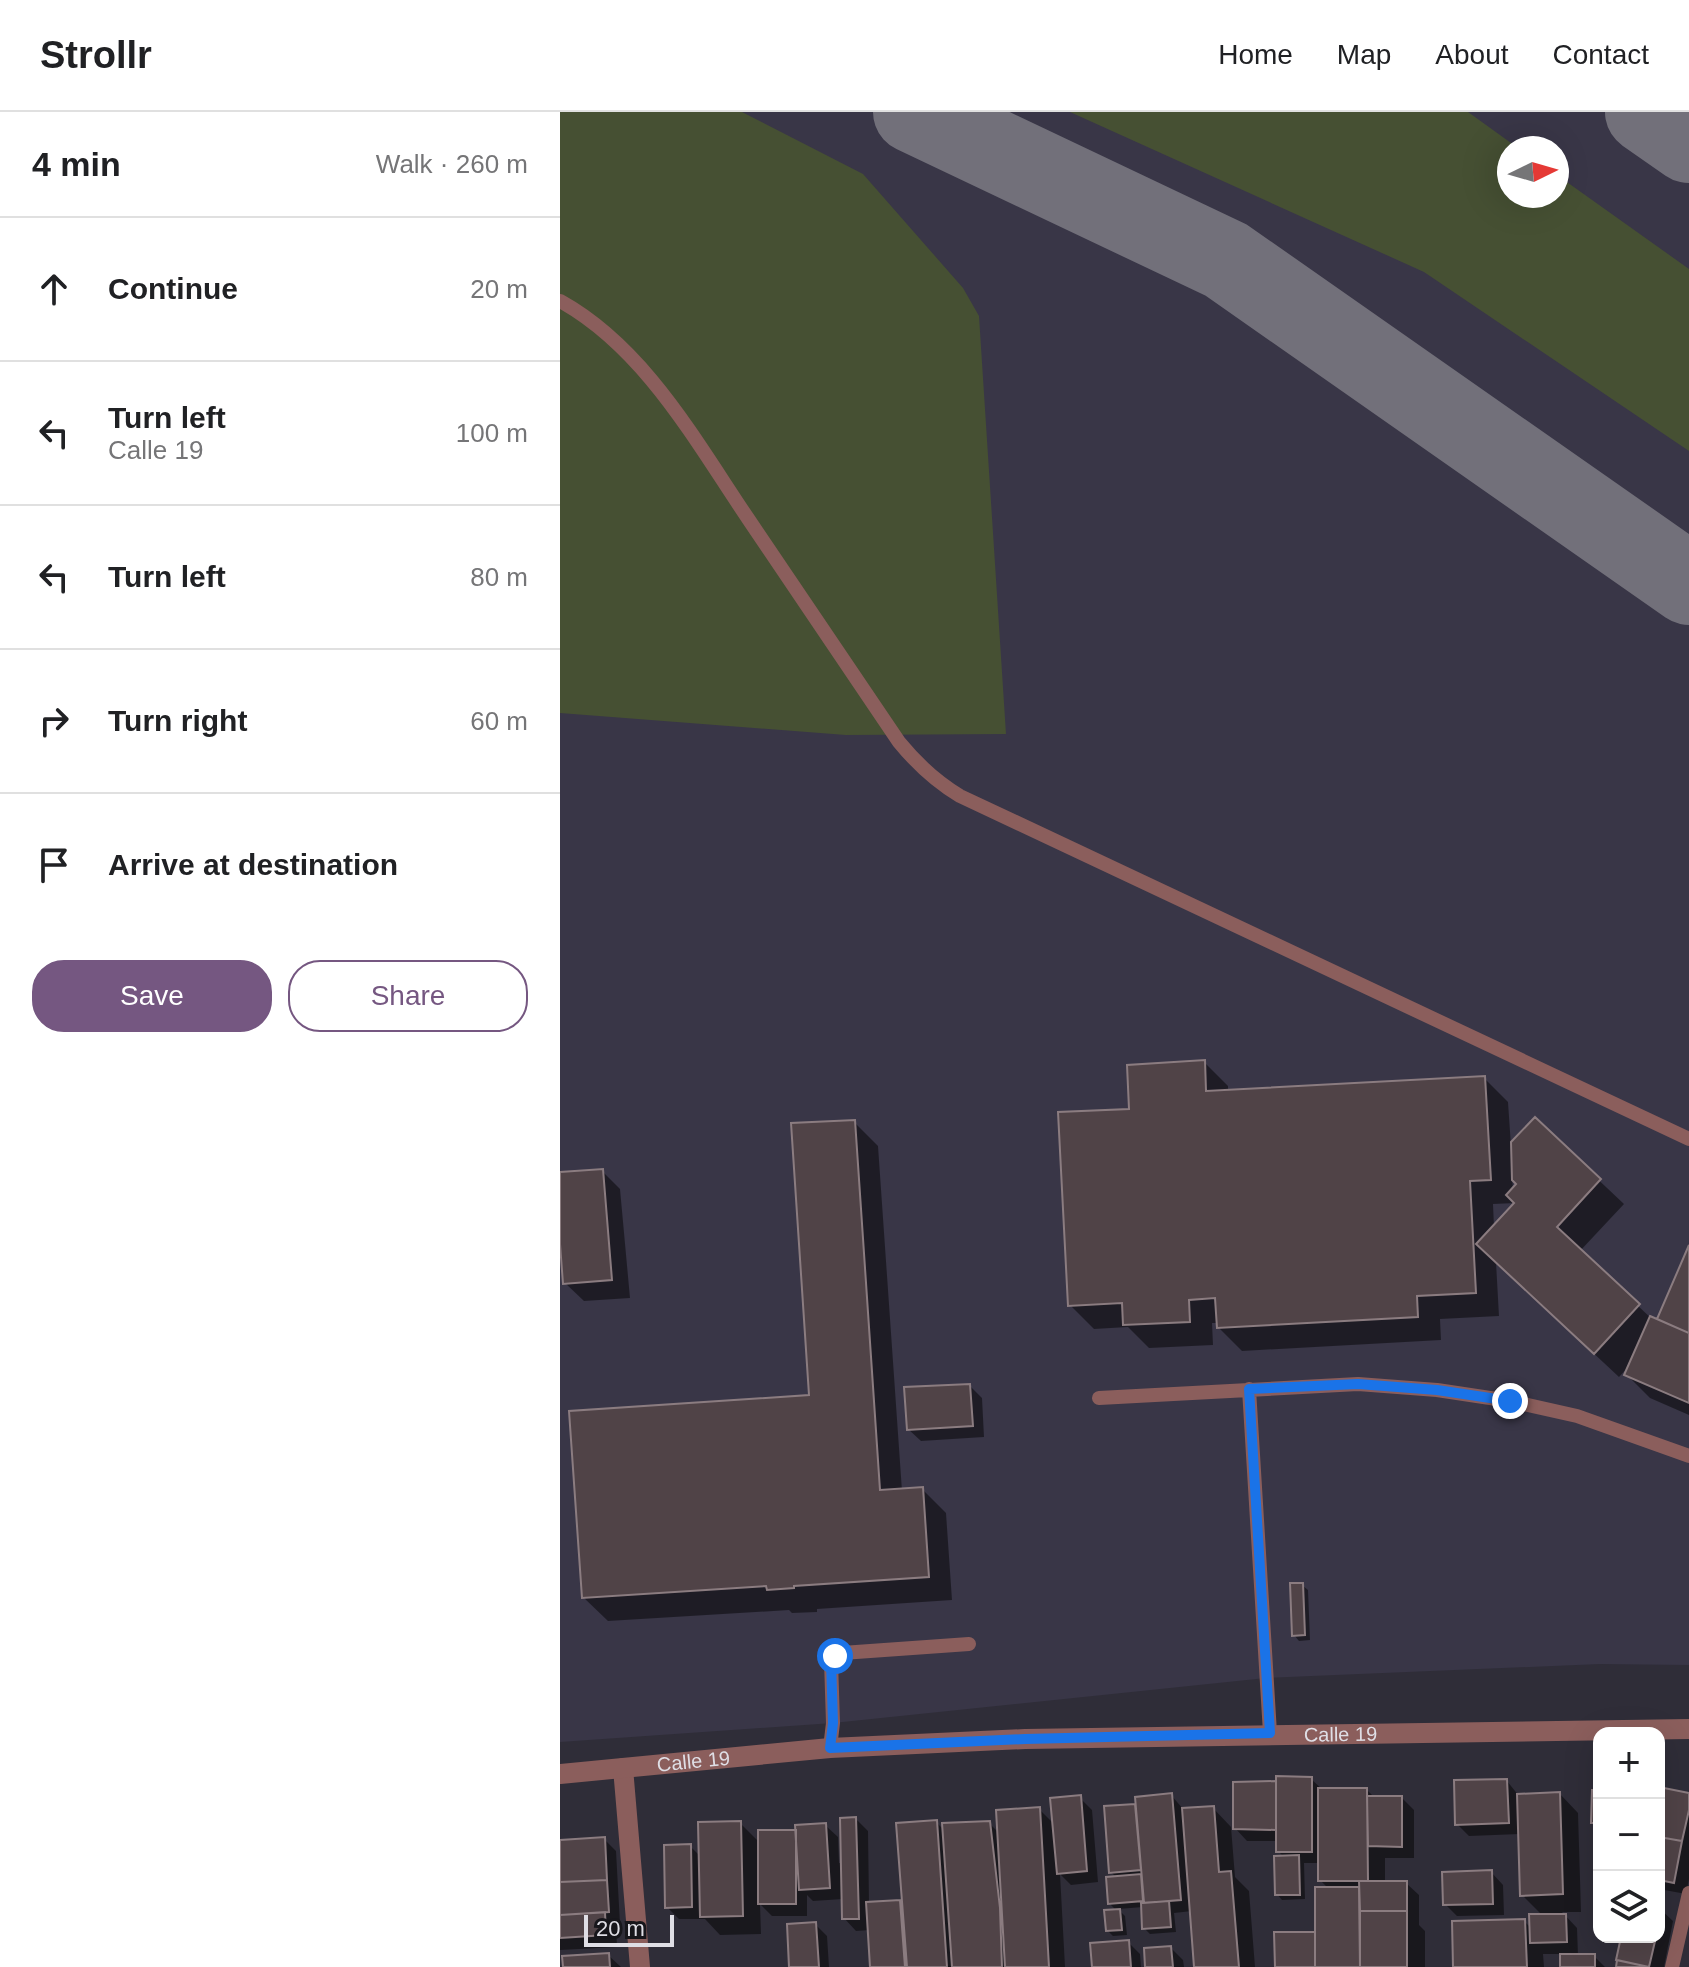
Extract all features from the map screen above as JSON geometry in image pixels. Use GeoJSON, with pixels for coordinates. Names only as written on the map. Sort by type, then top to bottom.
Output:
{"type":"FeatureCollection","features":[{"type":"Feature","properties":{"kind":"street","name":"Calle 19"},"geometry":{"type":"LineString","coordinates":[[560,1774],[830,1748],[1025,1739],[1689,1729]]}},
{"type":"Feature","properties":{"kind":"street"},"geometry":{"type":"LineString","coordinates":[[623,1768],[640,1967]]}},
{"type":"Feature","properties":{"kind":"lane"},"geometry":{"type":"LineString","coordinates":[[560,301],[583,314],[666,398],[899,742],[937,782],[960,796],[1689,1139]]}},
{"type":"Feature","properties":{"kind":"lane"},"geometry":{"type":"LineString","coordinates":[[1099,1398],[1358,1384],[1437,1390],[1510,1401],[1577,1416],[1689,1456]]}},
{"type":"Feature","properties":{"kind":"lane"},"geometry":{"type":"LineString","coordinates":[[1249,1389],[1270,1733]]}},
{"type":"Feature","properties":{"kind":"lane"},"geometry":{"type":"LineString","coordinates":[[830,1748],[833,1723],[831,1661],[835,1656],[969,1644]]}},
{"type":"Feature","properties":{"kind":"lane"},"geometry":{"type":"LineString","coordinates":[[1672,1967],[1689,1893]]}},
{"type":"Feature","properties":{"kind":"shaded area"},"geometry":{"type":"Polygon","coordinates":[[[560,112],[1689,112],[1689,1665],[1600,1664],[1266,1678],[833,1723],[560,1742],[560,112]]]}},
{"type":"Feature","properties":{"kind":"green space"},"geometry":{"type":"Polygon","coordinates":[[[560,112],[742,112],[863,174],[963,288],[979,316],[1006,734],[846,735],[560,713],[560,112]]]}},
{"type":"Feature","properties":{"kind":"green space"},"geometry":{"type":"Polygon","coordinates":[[[1070,112],[1468,112],[1501,136],[1497,136],[1497,208],[1569,208],[1569,184],[1689,269],[1689,451],[1424,272],[1070,112]]]}},
{"type":"Feature","properties":{"kind":"building"},"geometry":{"type":"Polygon","coordinates":[[[1205,1060],[1206,1091],[1485,1076],[1491,1180],[1470,1181],[1476,1293],[1417,1296],[1418,1317],[1217,1328],[1215,1298],[1189,1300],[1190,1322],[1123,1325],[1122,1303],[1068,1306],[1058,1112],[1129,1109],[1127,1065],[1205,1060]]]}},
{"type":"Feature","properties":{"kind":"building"},"geometry":{"type":"Polygon","coordinates":[[[1535,1117],[1601,1179],[1557,1227],[1640,1304],[1594,1354],[1476,1244],[1514,1203],[1506,1195],[1516,1184],[1512,1180],[1511,1142],[1535,1117]]]}},
{"type":"Feature","properties":{"kind":"building"},"geometry":{"type":"Polygon","coordinates":[[[855,1120],[880,1490],[923,1487],[929,1577],[767,1590],[766,1586],[582,1598],[569,1411],[809,1395],[791,1123],[855,1120]]]}},
{"type":"Feature","properties":{"kind":"building"},"geometry":{"type":"Polygon","coordinates":[[[603,1169],[612,1280],[563,1284],[560,1172],[603,1169]]]}},
{"type":"Feature","properties":{"kind":"building"},"geometry":{"type":"Polygon","coordinates":[[[1689,1245],[1689,1333],[1657,1319],[1689,1245]]]}},
{"type":"Feature","properties":{"kind":"building"},"geometry":{"type":"Polygon","coordinates":[[[1650,1316],[1689,1333],[1689,1403],[1624,1375],[1650,1316]]]}},
{"type":"Feature","properties":{"kind":"building"},"geometry":{"type":"Polygon","coordinates":[[[970,1384],[973,1426],[907,1430],[904,1387],[970,1384]]]}},
{"type":"Feature","properties":{"kind":"building"},"geometry":{"type":"Polygon","coordinates":[[[1290,1583],[1303,1583],[1305,1635],[1292,1636],[1290,1583]]]}},
{"type":"Feature","properties":{"kind":"building"},"geometry":{"type":"Polygon","coordinates":[[[1276,1776],[1312,1777],[1312,1852],[1276,1852],[1276,1776]]]}},
{"type":"Feature","properties":{"kind":"building"},"geometry":{"type":"Polygon","coordinates":[[[1507,1779],[1509,1823],[1455,1825],[1454,1780],[1507,1779]]]}},
{"type":"Feature","properties":{"kind":"building"},"geometry":{"type":"Polygon","coordinates":[[[1276,1781],[1276,1830],[1233,1829],[1233,1782],[1276,1781]]]}},
{"type":"Feature","properties":{"kind":"building"},"geometry":{"type":"Polygon","coordinates":[[[1318,1788],[1367,1788],[1368,1881],[1318,1881],[1318,1788]]]}},
{"type":"Feature","properties":{"kind":"building"},"geometry":{"type":"Polygon","coordinates":[[[1665,1788],[1689,1793],[1689,1810],[1682,1841],[1665,1838],[1665,1788]]]}},
{"type":"Feature","properties":{"kind":"building"},"geometry":{"type":"Polygon","coordinates":[[[1592,1790],[1593,1790],[1593,1823],[1592,1790]]]}},
{"type":"Feature","properties":{"kind":"building"},"geometry":{"type":"Polygon","coordinates":[[[1560,1792],[1563,1894],[1520,1896],[1517,1794],[1560,1792]]]}},
{"type":"Feature","properties":{"kind":"building"},"geometry":{"type":"Polygon","coordinates":[[[1172,1793],[1181,1900],[1144,1903],[1135,1797],[1172,1793]]]}},
{"type":"Feature","properties":{"kind":"building"},"geometry":{"type":"Polygon","coordinates":[[[1081,1795],[1087,1871],[1057,1874],[1050,1798],[1081,1795]]]}},
{"type":"Feature","properties":{"kind":"building"},"geometry":{"type":"Polygon","coordinates":[[[1367,1796],[1402,1796],[1402,1847],[1368,1846],[1367,1796]]]}},
{"type":"Feature","properties":{"kind":"building"},"geometry":{"type":"Polygon","coordinates":[[[1135,1804],[1141,1870],[1109,1873],[1104,1806],[1135,1804]]]}},
{"type":"Feature","properties":{"kind":"building"},"geometry":{"type":"Polygon","coordinates":[[[1214,1806],[1219,1872],[1231,1871],[1239,1967],[1194,1967],[1182,1808],[1214,1806]]]}},
{"type":"Feature","properties":{"kind":"building"},"geometry":{"type":"Polygon","coordinates":[[[1040,1807],[1049,1967],[1005,1967],[996,1810],[1040,1807]]]}},
{"type":"Feature","properties":{"kind":"building"},"geometry":{"type":"Polygon","coordinates":[[[856,1817],[859,1919],[842,1919],[840,1818],[856,1817]]]}},
{"type":"Feature","properties":{"kind":"building"},"geometry":{"type":"Polygon","coordinates":[[[937,1820],[947,1967],[907,1967],[896,1823],[937,1820]]]}},
{"type":"Feature","properties":{"kind":"building"},"geometry":{"type":"Polygon","coordinates":[[[741,1821],[743,1916],[700,1917],[698,1822],[741,1821]]]}},
{"type":"Feature","properties":{"kind":"building"},"geometry":{"type":"Polygon","coordinates":[[[990,1821],[1000,1908],[1002,1967],[952,1967],[942,1823],[990,1821]]]}},
{"type":"Feature","properties":{"kind":"building"},"geometry":{"type":"Polygon","coordinates":[[[826,1823],[830,1888],[799,1890],[795,1825],[826,1823]]]}},
{"type":"Feature","properties":{"kind":"building"},"geometry":{"type":"Polygon","coordinates":[[[758,1830],[796,1830],[796,1904],[758,1904],[758,1830]]]}},
{"type":"Feature","properties":{"kind":"building"},"geometry":{"type":"Polygon","coordinates":[[[605,1837],[607,1880],[560,1882],[560,1840],[605,1837]]]}},
{"type":"Feature","properties":{"kind":"building"},"geometry":{"type":"Polygon","coordinates":[[[1665,1838],[1682,1841],[1674,1883],[1665,1881],[1665,1838]]]}},
{"type":"Feature","properties":{"kind":"building"},"geometry":{"type":"Polygon","coordinates":[[[691,1844],[692,1907],[665,1908],[664,1845],[691,1844]]]}},
{"type":"Feature","properties":{"kind":"building"},"geometry":{"type":"Polygon","coordinates":[[[1299,1855],[1300,1895],[1275,1895],[1274,1856],[1299,1855]]]}},
{"type":"Feature","properties":{"kind":"building"},"geometry":{"type":"Polygon","coordinates":[[[1492,1870],[1493,1904],[1443,1905],[1442,1872],[1492,1870]]]}},
{"type":"Feature","properties":{"kind":"building"},"geometry":{"type":"Polygon","coordinates":[[[1141,1874],[1143,1901],[1108,1904],[1106,1877],[1141,1874]]]}},
{"type":"Feature","properties":{"kind":"building"},"geometry":{"type":"Polygon","coordinates":[[[607,1880],[609,1912],[560,1915],[560,1882],[607,1880]]]}},
{"type":"Feature","properties":{"kind":"building"},"geometry":{"type":"Polygon","coordinates":[[[1359,1881],[1407,1881],[1407,1911],[1360,1911],[1359,1881]]]}},
{"type":"Feature","properties":{"kind":"building"},"geometry":{"type":"Polygon","coordinates":[[[1315,1887],[1359,1887],[1360,1967],[1315,1967],[1315,1887]]]}},
{"type":"Feature","properties":{"kind":"building"},"geometry":{"type":"Polygon","coordinates":[[[900,1900],[905,1967],[870,1967],[866,1902],[900,1900]]]}},
{"type":"Feature","properties":{"kind":"building"},"geometry":{"type":"Polygon","coordinates":[[[1169,1901],[1171,1927],[1142,1929],[1141,1903],[1169,1901]]]}},
{"type":"Feature","properties":{"kind":"building"},"geometry":{"type":"Polygon","coordinates":[[[1120,1909],[1122,1930],[1106,1931],[1104,1910],[1120,1909]]]}},
{"type":"Feature","properties":{"kind":"building"},"geometry":{"type":"Polygon","coordinates":[[[1360,1911],[1407,1911],[1407,1967],[1360,1967],[1360,1911]]]}},
{"type":"Feature","properties":{"kind":"building"},"geometry":{"type":"Polygon","coordinates":[[[605,1912],[606,1935],[560,1938],[560,1915],[605,1912]]]}},
{"type":"Feature","properties":{"kind":"building"},"geometry":{"type":"Polygon","coordinates":[[[1529,1914],[1566,1914],[1567,1942],[1530,1943],[1529,1914]]]}},
{"type":"Feature","properties":{"kind":"building"},"geometry":{"type":"Polygon","coordinates":[[[1525,1919],[1527,1967],[1453,1967],[1452,1921],[1525,1919]]]}},
{"type":"Feature","properties":{"kind":"building"},"geometry":{"type":"Polygon","coordinates":[[[816,1922],[819,1967],[789,1967],[787,1924],[816,1922]]]}},
{"type":"Feature","properties":{"kind":"building"},"geometry":{"type":"Polygon","coordinates":[[[1274,1932],[1315,1932],[1315,1967],[1275,1967],[1274,1932]]]}},
{"type":"Feature","properties":{"kind":"building"},"geometry":{"type":"Polygon","coordinates":[[[1129,1940],[1131,1967],[1092,1967],[1090,1943],[1129,1940]]]}},
{"type":"Feature","properties":{"kind":"building"},"geometry":{"type":"Polygon","coordinates":[[[1620,1943],[1655,1943],[1649,1967],[1616,1960],[1620,1943]]]}},
{"type":"Feature","properties":{"kind":"building"},"geometry":{"type":"Polygon","coordinates":[[[1171,1946],[1173,1967],[1145,1967],[1144,1948],[1171,1946]]]}},
{"type":"Feature","properties":{"kind":"building"},"geometry":{"type":"Polygon","coordinates":[[[609,1953],[610,1967],[563,1967],[562,1956],[609,1953]]]}},
{"type":"Feature","properties":{"kind":"building"},"geometry":{"type":"Polygon","coordinates":[[[1560,1954],[1595,1954],[1595,1967],[1560,1967],[1560,1954]]]}},
{"type":"Feature","properties":{"kind":"building"},"geometry":{"type":"Polygon","coordinates":[[[1617,1960],[1649,1967],[1616,1967],[1617,1960]]]}},
{"type":"Feature","properties":{"kind":"taxiway"},"geometry":{"type":"LineString","coordinates":[[914,112],[1226,260],[1689,584]]}},
{"type":"Feature","properties":{"kind":"taxiway"},"geometry":{"type":"LineString","coordinates":[[1646,112],[1689,142]]}},
{"type":"Feature","properties":{"kind":"route"},"geometry":{"type":"LineString","coordinates":[[835,1656],[831,1661],[833,1723],[830,1748],[1270,1733],[1249,1389],[1358,1384],[1437,1390],[1510,1401]]}}]}
